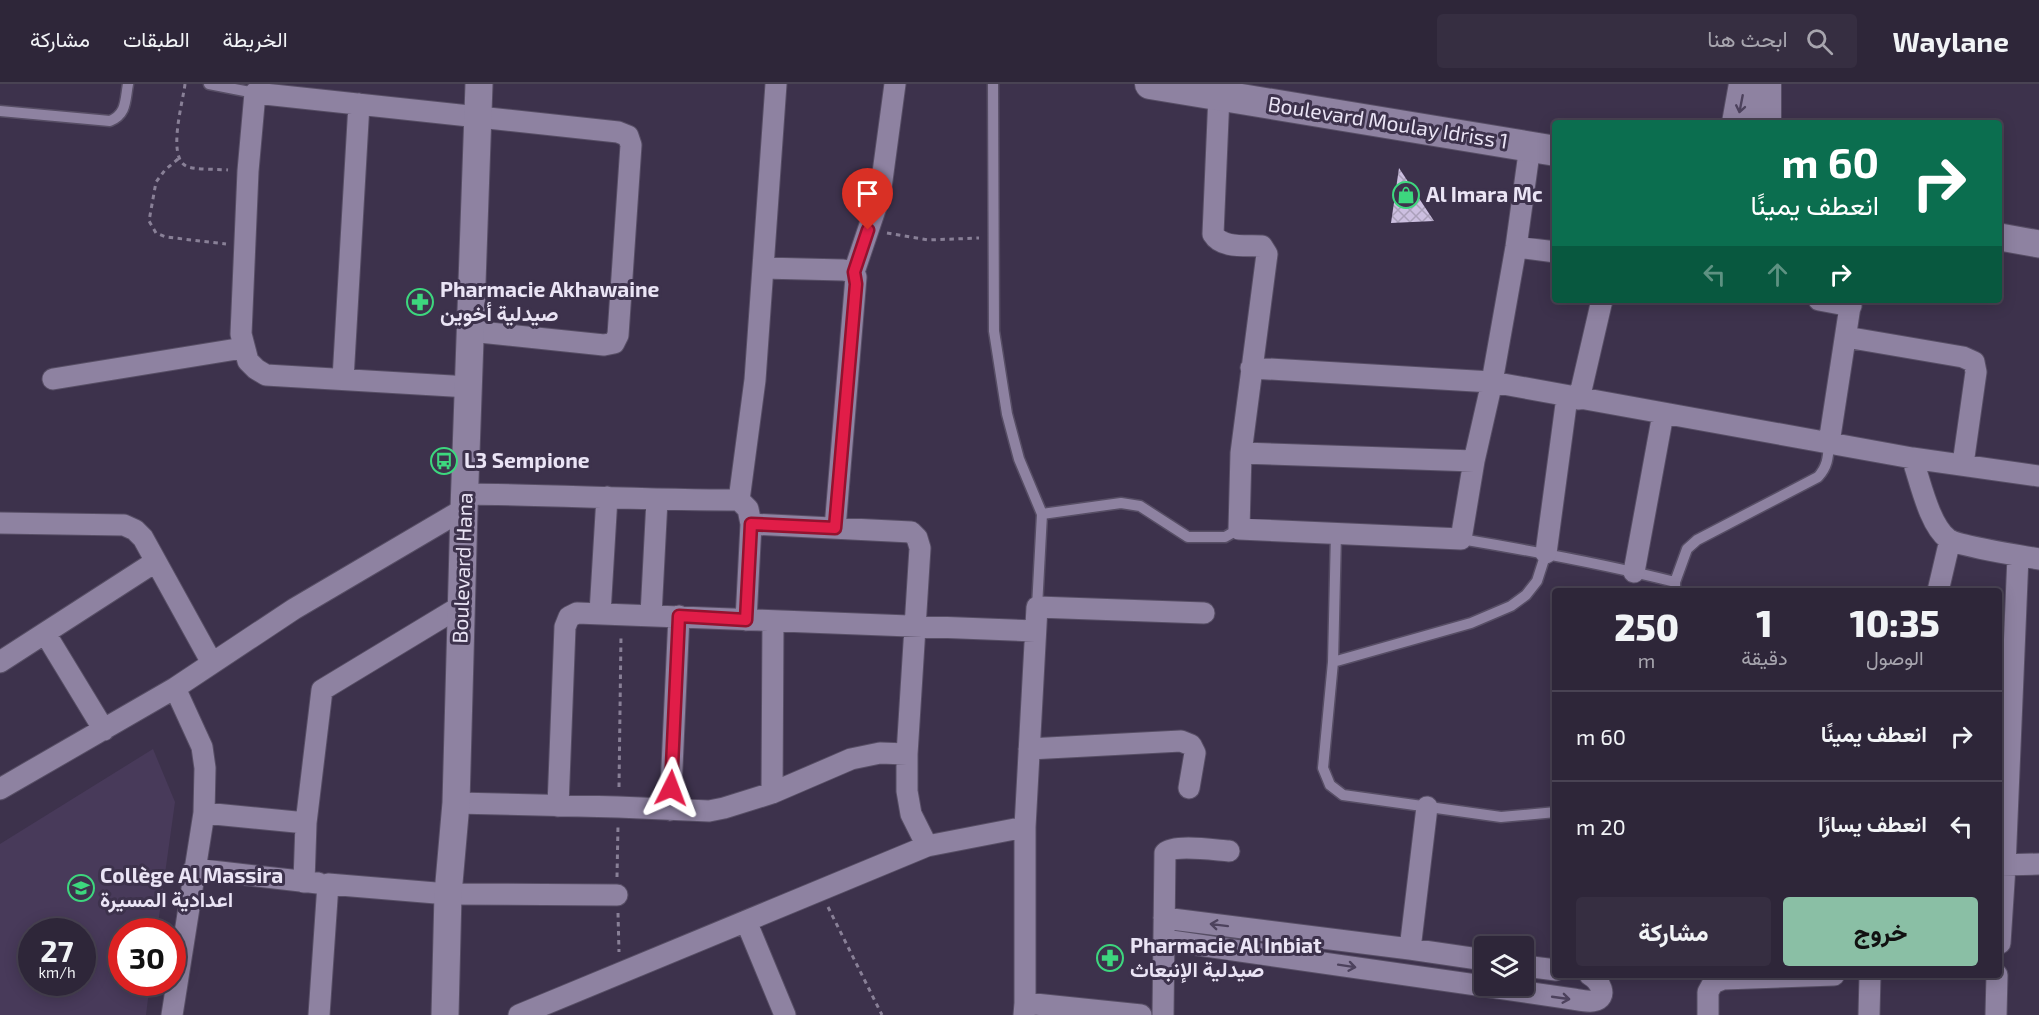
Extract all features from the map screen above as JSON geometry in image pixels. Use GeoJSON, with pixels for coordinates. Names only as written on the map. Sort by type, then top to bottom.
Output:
{"type":"FeatureCollection","features":[{"type":"Feature","properties":{"kind":"main road","name":"Boulevard Moulay Idriss 1"},"geometry":{"type":"LineString","coordinates":[[1150,84],[1543,148]]}},
{"type":"Feature","properties":{"kind":"main road"},"geometry":{"type":"LineString","coordinates":[[1738,120],[1744,84]]}},
{"type":"Feature","properties":{"kind":"main road"},"geometry":{"type":"LineString","coordinates":[[1766,84],[1766,120]]}},
{"type":"Feature","properties":{"kind":"street","name":"Boulevard Hana"},"geometry":{"type":"LineString","coordinates":[[445,1015],[448,894],[456,803],[479,84]]}},
{"type":"Feature","properties":{"kind":"street"},"geometry":{"type":"LineString","coordinates":[[739,500],[755,380],[776,84]]}},
{"type":"Feature","properties":{"kind":"street"},"geometry":{"type":"LineString","coordinates":[[835,528],[856,284],[854,272],[880,195],[894,84]]}},
{"type":"Feature","properties":{"kind":"street"},"geometry":{"type":"LineString","coordinates":[[469,387],[266,375],[248,361],[241,334],[248,171],[255,93],[618,132],[628,136],[631,145],[618,335],[614,344],[604,345],[470,331]]}},
{"type":"Feature","properties":{"kind":"street"},"geometry":{"type":"LineString","coordinates":[[1219,95],[1213,234],[1223,243],[1262,246],[1267,254],[1241,453],[1239,529],[1461,539],[1516,247],[1543,148]]}},
{"type":"Feature","properties":{"kind":"street"},"geometry":{"type":"LineString","coordinates":[[343,379],[359,104]]}},
{"type":"Feature","properties":{"kind":"street"},"geometry":{"type":"LineString","coordinates":[[2002,237],[2039,244]]}},
{"type":"Feature","properties":{"kind":"street"},"geometry":{"type":"LineString","coordinates":[[1516,247],[1552,252]]}},
{"type":"Feature","properties":{"kind":"street"},"geometry":{"type":"LineString","coordinates":[[763,268],[854,272]]}},
{"type":"Feature","properties":{"kind":"street"},"geometry":{"type":"LineString","coordinates":[[1546,553],[1573,398],[1601,303]]}},
{"type":"Feature","properties":{"kind":"street"},"geometry":{"type":"LineString","coordinates":[[1829,442],[1851,303]]}},
{"type":"Feature","properties":{"kind":"street"},"geometry":{"type":"LineString","coordinates":[[1846,337],[1963,357],[1974,362],[1976,372],[1963,464]]}},
{"type":"Feature","properties":{"kind":"street"},"geometry":{"type":"LineString","coordinates":[[52,379],[243,348]]}},
{"type":"Feature","properties":{"kind":"street"},"geometry":{"type":"LineString","coordinates":[[1251,368],[1492,382],[1912,458],[2039,476]]}},
{"type":"Feature","properties":{"kind":"street"},"geometry":{"type":"LineString","coordinates":[[1634,572],[1664,414]]}},
{"type":"Feature","properties":{"kind":"street"},"geometry":{"type":"LineString","coordinates":[[1241,453],[1474,461]]}},
{"type":"Feature","properties":{"kind":"street"},"geometry":{"type":"LineString","coordinates":[[1912,458],[1928,507],[1937,525],[1950,540],[2018,556],[2039,558]]}},
{"type":"Feature","properties":{"kind":"street"},"geometry":{"type":"LineString","coordinates":[[600,613],[607,497]]}},
{"type":"Feature","properties":{"kind":"street"},"geometry":{"type":"LineString","coordinates":[[0,789],[175,688],[464,501],[607,497],[657,500],[739,500],[748,509],[751,524],[746,620]]}},
{"type":"Feature","properties":{"kind":"street"},"geometry":{"type":"LineString","coordinates":[[651,615],[657,500]]}},
{"type":"Feature","properties":{"kind":"street"},"geometry":{"type":"LineString","coordinates":[[0,523],[123,525],[135,530],[143,538],[212,663]]}},
{"type":"Feature","properties":{"kind":"street"},"geometry":{"type":"LineString","coordinates":[[751,524],[911,532],[917,538],[920,548],[907,754],[907,791],[911,814],[927,846]]}},
{"type":"Feature","properties":{"kind":"street"},"geometry":{"type":"LineString","coordinates":[[1939,588],[1950,540]]}},
{"type":"Feature","properties":{"kind":"street"},"geometry":{"type":"LineString","coordinates":[[2018,556],[2002,866],[2039,864]]}},
{"type":"Feature","properties":{"kind":"street"},"geometry":{"type":"LineString","coordinates":[[0,662],[155,562]]}},
{"type":"Feature","properties":{"kind":"street"},"geometry":{"type":"LineString","coordinates":[[304,882],[306,823],[322,690],[461,606]]}},
{"type":"Feature","properties":{"kind":"street"},"geometry":{"type":"LineString","coordinates":[[1141,1015],[1025,1009],[1025,827],[1037,607],[1204,613]]}},
{"type":"Feature","properties":{"kind":"street"},"geometry":{"type":"LineString","coordinates":[[558,806],[565,627],[569,617],[577,613],[1035,631]]}},
{"type":"Feature","properties":{"kind":"street"},"geometry":{"type":"LineString","coordinates":[[670,810],[679,616]]}},
{"type":"Feature","properties":{"kind":"street"},"geometry":{"type":"LineString","coordinates":[[772,621],[772,793]]}},
{"type":"Feature","properties":{"kind":"street"},"geometry":{"type":"LineString","coordinates":[[45,633],[104,730]]}},
{"type":"Feature","properties":{"kind":"street"},"geometry":{"type":"LineString","coordinates":[[172,1015],[204,813],[205,768],[202,747],[175,688]]}},
{"type":"Feature","properties":{"kind":"street"},"geometry":{"type":"LineString","coordinates":[[1029,748],[1181,741],[1191,746],[1195,753],[1189,788]]}},
{"type":"Feature","properties":{"kind":"street"},"geometry":{"type":"LineString","coordinates":[[456,803],[709,811],[772,793],[851,759],[880,753],[907,754]]}},
{"type":"Feature","properties":{"kind":"street"},"geometry":{"type":"LineString","coordinates":[[1420,977],[1419,950],[1427,807]]}},
{"type":"Feature","properties":{"kind":"street"},"geometry":{"type":"LineString","coordinates":[[204,813],[306,823]]}},
{"type":"Feature","properties":{"kind":"street"},"geometry":{"type":"LineString","coordinates":[[519,1015],[927,846],[1025,827]]}},
{"type":"Feature","properties":{"kind":"street"},"geometry":{"type":"LineString","coordinates":[[1163,1015],[1164,858],[1168,850],[1177,849],[1229,851]]}},
{"type":"Feature","properties":{"kind":"street"},"geometry":{"type":"LineString","coordinates":[[194,869],[304,882],[448,894],[617,895]]}},
{"type":"Feature","properties":{"kind":"street"},"geometry":{"type":"LineString","coordinates":[[319,1015],[328,884]]}},
{"type":"Feature","properties":{"kind":"street"},"geometry":{"type":"LineString","coordinates":[[1164,918],[1474,958]]}},
{"type":"Feature","properties":{"kind":"street"},"geometry":{"type":"LineString","coordinates":[[746,921],[785,1015]]}},
{"type":"Feature","properties":{"kind":"street"},"geometry":{"type":"LineString","coordinates":[[1305,960],[1308,936]]}},
{"type":"Feature","properties":{"kind":"street"},"geometry":{"type":"LineString","coordinates":[[1164,940],[1474,984]]}},
{"type":"Feature","properties":{"kind":"street"},"geometry":{"type":"LineString","coordinates":[[1534,967],[1552,970]]}},
{"type":"Feature","properties":{"kind":"street"},"geometry":{"type":"LineString","coordinates":[[1534,993],[1595,1000],[1601,996],[1602,991],[1599,981],[1594,978]]}},
{"type":"Feature","properties":{"kind":"street"},"geometry":{"type":"LineString","coordinates":[[1708,1015],[1708,992],[1713,983],[1723,979],[1751,978]]}},
{"type":"Feature","properties":{"kind":"street"},"geometry":{"type":"LineString","coordinates":[[1869,1015],[1870,978]]}},
{"type":"Feature","properties":{"kind":"street"},"geometry":{"type":"LineString","coordinates":[[1996,1015],[1998,978]]}},
{"type":"Feature","properties":{"kind":"lane"},"geometry":{"type":"LineString","coordinates":[[0,111],[110,120],[119,117],[123,112],[128,84]]}},
{"type":"Feature","properties":{"kind":"lane"},"geometry":{"type":"LineString","coordinates":[[210,84],[255,93]]}},
{"type":"Feature","properties":{"kind":"lane"},"geometry":{"type":"LineString","coordinates":[[993,84],[994,332],[1007,414],[1019,459],[1042,514],[1037,607]]}},
{"type":"Feature","properties":{"kind":"lane"},"geometry":{"type":"LineString","coordinates":[[1676,588],[1687,549],[1697,540],[1818,477],[1825,470],[1828,461],[1829,442]]}},
{"type":"Feature","properties":{"kind":"lane"},"geometry":{"type":"LineString","coordinates":[[1042,514],[1121,503],[1140,506],[1188,537],[1225,537],[1239,529]]}},
{"type":"Feature","properties":{"kind":"lane"},"geometry":{"type":"LineString","coordinates":[[1335,533],[1333,662],[1323,768],[1330,785],[1342,795],[1501,817],[1552,812]]}},
{"type":"Feature","properties":{"kind":"lane"},"geometry":{"type":"LineString","coordinates":[[1461,539],[1546,553],[1634,572],[1674,588]]}},
{"type":"Feature","properties":{"kind":"lane"},"geometry":{"type":"LineString","coordinates":[[1333,662],[1471,623],[1511,606],[1526,595],[1537,581],[1546,553]]}},
{"type":"Feature","properties":{"kind":"path"},"geometry":{"type":"LineString","coordinates":[[186,84],[175,147],[178,159],[186,167],[248,171]]}},
{"type":"Feature","properties":{"kind":"path"},"geometry":{"type":"LineString","coordinates":[[178,159],[156,182],[149,221],[156,233],[166,237],[245,247]]}},
{"type":"Feature","properties":{"kind":"path"},"geometry":{"type":"LineString","coordinates":[[868,230],[928,240],[993,238]]}},
{"type":"Feature","properties":{"kind":"path"},"geometry":{"type":"LineString","coordinates":[[618,807],[622,614]]}},
{"type":"Feature","properties":{"kind":"path"},"geometry":{"type":"LineString","coordinates":[[820,892],[882,1015]]}},
{"type":"Feature","properties":{"kind":"shaded area","name":"Collège Al Massira اعدادية المسيرة"},"geometry":{"type":"Polygon","coordinates":[[[153,749],[175,802],[159,918],[108,918],[108,996],[148,996],[146,1015],[0,1015],[0,844],[153,749]]]}},
{"type":"Feature","properties":{"kind":"building","name":"Al Imara Mc"},"geometry":{"type":"Polygon","coordinates":[[[1399,168],[1434,221],[1391,223],[1399,168]]]}},
{"type":"Feature","properties":{"kind":"place","name":"Al Imara Mc"},"geometry":{"type":"Point","coordinates":[1406,195]}},
{"type":"Feature","properties":{"kind":"place","name":"Pharmacie Akhawaine صيدلية أخوين"},"geometry":{"type":"Point","coordinates":[420,302]}},
{"type":"Feature","properties":{"kind":"place","name":"L3 Sempione"},"geometry":{"type":"Point","coordinates":[444,461]}},
{"type":"Feature","properties":{"kind":"place","name":"Collège Al Massira اعدادية المسيرة"},"geometry":{"type":"Point","coordinates":[81,888]}},
{"type":"Feature","properties":{"kind":"place","name":"Pharmacie Al Inbiat صيدلية الإنبعاث"},"geometry":{"type":"Point","coordinates":[1110,958]}},
{"type":"Feature","properties":{"kind":"route"},"geometry":{"type":"LineString","coordinates":[[671,788],[679,616],[746,620],[751,524],[835,528],[856,284],[854,272],[868,230]]}}]}
